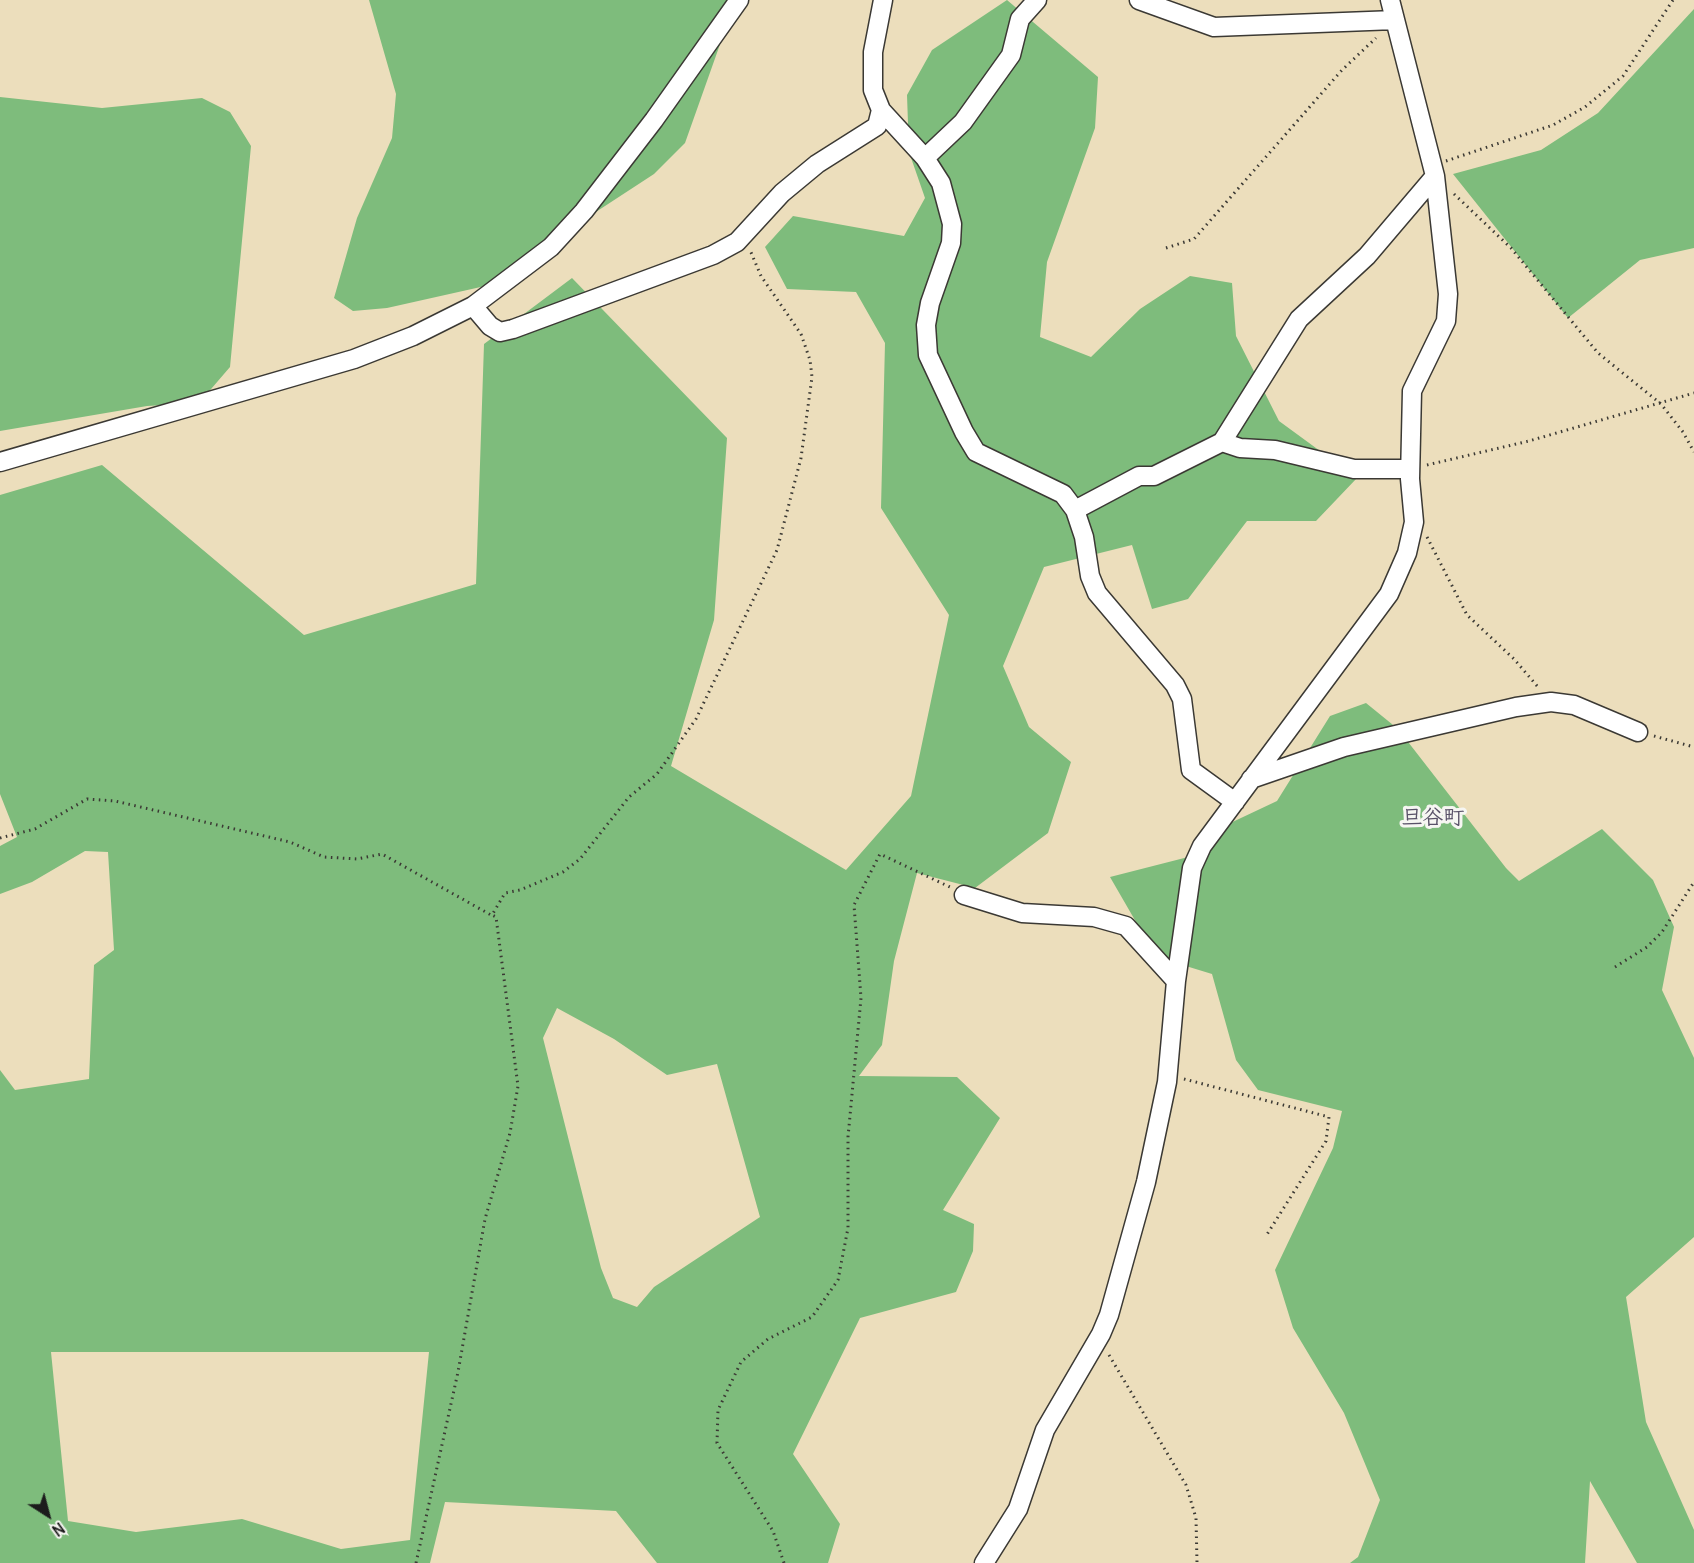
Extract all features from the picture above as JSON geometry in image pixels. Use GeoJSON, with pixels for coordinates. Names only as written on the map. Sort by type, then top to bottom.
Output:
{"type":"FeatureCollection","features":[{"type":"Feature","properties":{"kind":"street"},"geometry":{"type":"LineString","coordinates":[[0,462],[354,359],[413,336],[473,306],[551,247],[584,211],[654,120],[739,0]]}},
{"type":"Feature","properties":{"kind":"street"},"geometry":{"type":"LineString","coordinates":[[882,0],[873,52],[873,90],[881,110],[926,158],[941,183],[952,224],[951,243],[930,303],[926,325],[928,355],[976,452],[1063,494],[1075,510],[1084,537],[1090,576],[1097,593],[1175,685],[1182,699],[1191,770],[1234,802]]}},
{"type":"Feature","properties":{"kind":"street"},"geometry":{"type":"LineString","coordinates":[[926,158],[963,122],[1011,55],[1020,19],[1037,0]]}},
{"type":"Feature","properties":{"kind":"street"},"geometry":{"type":"LineString","coordinates":[[1139,0],[1214,27],[1395,20]]}},
{"type":"Feature","properties":{"kind":"street"},"geometry":{"type":"LineString","coordinates":[[984,1563],[1017,1509],[1045,1430],[1109,1315],[1146,1182],[1168,1075],[1176,981],[1192,868],[1202,846],[1389,594],[1407,553],[1413,516],[1410,469],[1412,391],[1446,321],[1448,294],[1435,176],[1390,0]]}},
{"type":"Feature","properties":{"kind":"street"},"geometry":{"type":"LineString","coordinates":[[473,306],[490,326],[500,332],[713,255],[737,242],[782,193],[817,164],[877,126],[881,110]]}},
{"type":"Feature","properties":{"kind":"street"},"geometry":{"type":"LineString","coordinates":[[1075,510],[1139,476],[1154,476],[1222,442],[1299,319],[1366,256],[1435,176]]}},
{"type":"Feature","properties":{"kind":"street"},"geometry":{"type":"LineString","coordinates":[[1222,442],[1240,448],[1275,450],[1354,469],[1410,469]]}},
{"type":"Feature","properties":{"kind":"street"},"geometry":{"type":"LineString","coordinates":[[1251,779],[1344,747],[1516,706],[1551,702],[1575,705],[1638,732]]}},
{"type":"Feature","properties":{"kind":"street"},"geometry":{"type":"LineString","coordinates":[[964,894],[1022,913],[1094,917],[1126,926],[1176,981]]}},
{"type":"Feature","properties":{"kind":"path"},"geometry":{"type":"LineString","coordinates":[[1673,0],[1623,76],[1584,107],[1553,125],[1444,161],[1435,176],[1511,248],[1598,353],[1661,404],[1683,432],[1694,452]]}},
{"type":"Feature","properties":{"kind":"path"},"geometry":{"type":"LineString","coordinates":[[1166,248],[1194,239],[1342,70],[1395,20]]}},
{"type":"Feature","properties":{"kind":"path"},"geometry":{"type":"LineString","coordinates":[[492,915],[505,893],[520,890],[563,872],[580,860],[629,797],[657,774],[696,719],[777,550],[801,458],[812,376],[810,360],[801,334],[761,276],[744,235]]}},
{"type":"Feature","properties":{"kind":"path"},"geometry":{"type":"LineString","coordinates":[[1410,469],[1529,441],[1694,393]]}},
{"type":"Feature","properties":{"kind":"path"},"geometry":{"type":"LineString","coordinates":[[1413,516],[1422,526],[1467,615],[1514,659],[1551,702]]}},
{"type":"Feature","properties":{"kind":"path"},"geometry":{"type":"LineString","coordinates":[[1638,732],[1694,747]]}},
{"type":"Feature","properties":{"kind":"path"},"geometry":{"type":"LineString","coordinates":[[0,838],[35,829],[87,799],[115,801],[290,842],[324,857],[357,859],[382,854],[496,917],[518,1086],[510,1133],[486,1219],[458,1372],[416,1563]]}},
{"type":"Feature","properties":{"kind":"path"},"geometry":{"type":"LineString","coordinates":[[784,1563],[772,1531],[717,1443],[718,1410],[741,1362],[768,1339],[812,1317],[838,1280],[848,1228],[848,1137],[861,998],[854,905],[880,854],[964,894]]}},
{"type":"Feature","properties":{"kind":"path"},"geometry":{"type":"LineString","coordinates":[[1615,967],[1647,947],[1662,932],[1694,882]]}},
{"type":"Feature","properties":{"kind":"path"},"geometry":{"type":"LineString","coordinates":[[1168,1075],[1329,1117],[1326,1141],[1266,1236]]}},
{"type":"Feature","properties":{"kind":"path"},"geometry":{"type":"LineString","coordinates":[[1098,1338],[1186,1485],[1196,1518],[1197,1563]]}},
{"type":"Feature","properties":{"kind":"green space"},"geometry":{"type":"Polygon","coordinates":[[[369,0],[743,0],[729,19],[685,143],[654,174],[556,238],[503,282],[387,308],[353,311],[334,298],[357,218],[392,138],[396,94],[369,0]]]}},
{"type":"Feature","properties":{"kind":"green space"},"geometry":{"type":"Polygon","coordinates":[[[1007,0],[1098,77],[1095,128],[1047,262],[1040,337],[1091,357],[1140,309],[1190,276],[1232,283],[1236,336],[1279,421],[1357,478],[1316,521],[1247,521],[1188,599],[1152,609],[1132,545],[1044,567],[1003,666],[1029,727],[1071,762],[1048,833],[975,888],[917,873],[894,961],[882,1045],[859,1076],[957,1077],[1000,1118],[943,1210],[974,1224],[973,1251],[956,1292],[860,1318],[793,1454],[840,1524],[828,1563],[657,1563],[616,1511],[445,1502],[430,1563],[0,1563],[0,1070],[15,1090],[89,1079],[94,965],[114,950],[108,852],[85,851],[32,882],[0,894],[0,846],[17,837],[0,794],[0,495],[102,465],[304,635],[476,584],[484,344],[572,278],[727,438],[714,620],[671,766],[846,870],[911,796],[949,615],[881,508],[885,343],[856,292],[787,289],[765,247],[793,216],[904,236],[925,198],[909,152],[907,95],[932,50],[1007,0]],[[557,1008],[543,1038],[601,1268],[613,1298],[637,1307],[654,1287],[760,1217],[717,1064],[667,1075],[614,1039],[557,1008]],[[51,1352],[68,1521],[136,1532],[242,1519],[341,1549],[410,1540],[429,1352],[51,1352]]]}},
{"type":"Feature","properties":{"kind":"green space"},"geometry":{"type":"Polygon","coordinates":[[[1694,9],[1694,248],[1640,260],[1568,318],[1453,174],[1541,150],[1598,113],[1694,9]]]}},
{"type":"Feature","properties":{"kind":"green space"},"geometry":{"type":"Polygon","coordinates":[[[0,97],[102,108],[202,98],[230,112],[251,146],[230,367],[199,403],[147,406],[0,431],[0,97]]]}},
{"type":"Feature","properties":{"kind":"green space"},"geometry":{"type":"Polygon","coordinates":[[[1366,703],[1398,729],[1506,868],[1519,881],[1602,829],[1653,880],[1674,927],[1662,990],[1694,1058],[1694,1237],[1626,1297],[1646,1422],[1694,1530],[1694,1563],[1637,1563],[1590,1481],[1585,1563],[1350,1563],[1358,1557],[1380,1500],[1344,1413],[1293,1328],[1275,1270],[1333,1148],[1342,1111],[1258,1090],[1236,1060],[1212,974],[1163,959],[1147,941],[1110,877],[1196,855],[1224,826],[1277,801],[1330,716],[1366,703]]]}},
{"type":"Feature","properties":{"kind":"district","name":"旦谷町"},"geometry":{"type":"Point","coordinates":[1433,818]}}]}
